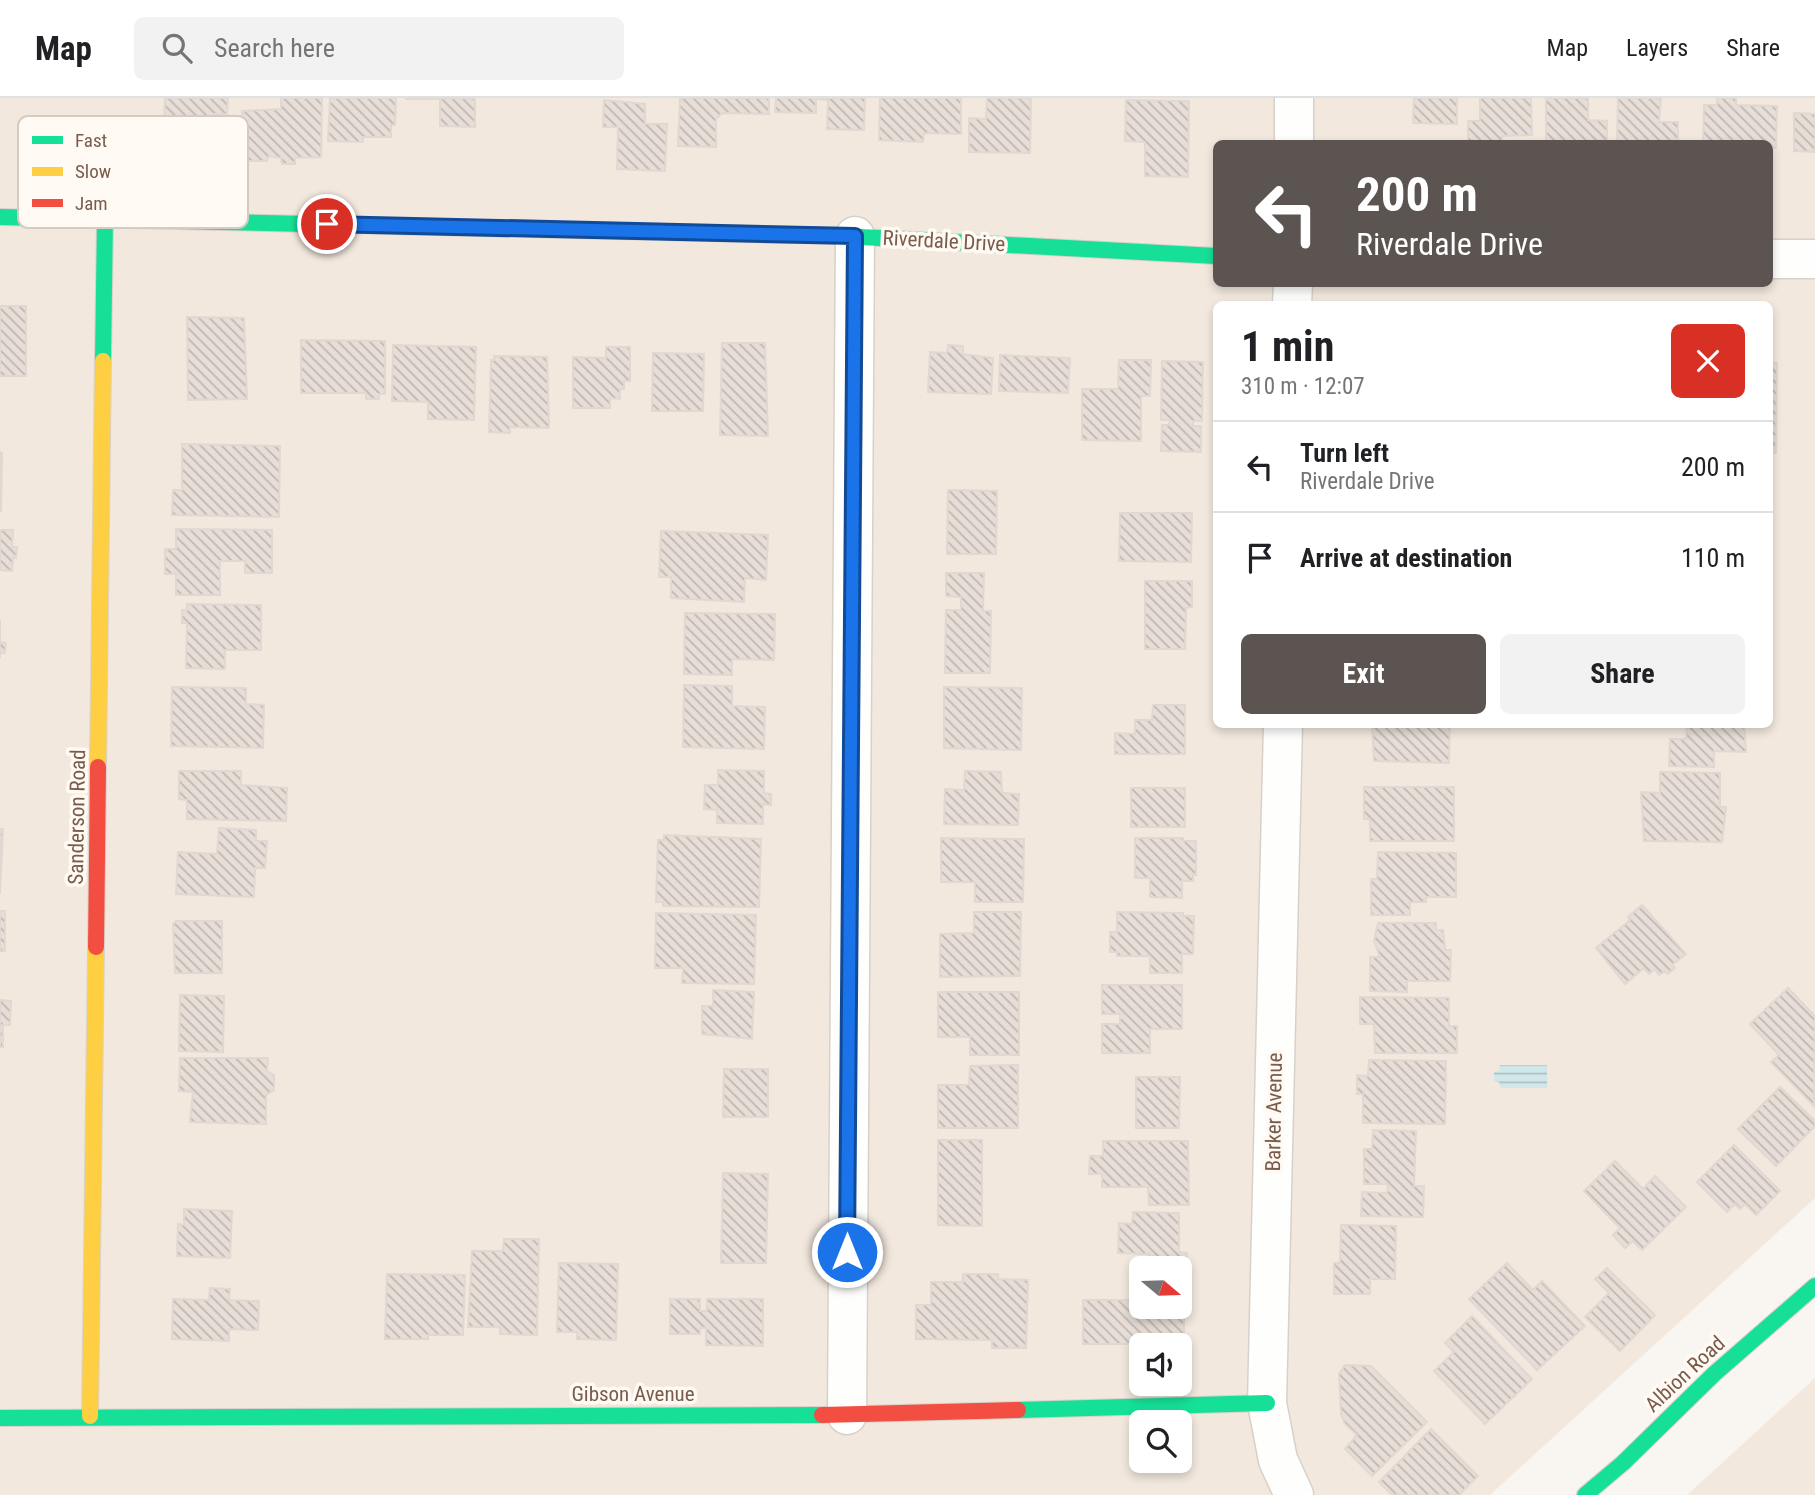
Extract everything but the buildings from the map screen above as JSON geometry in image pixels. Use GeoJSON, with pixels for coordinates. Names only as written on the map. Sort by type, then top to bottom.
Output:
{"type":"FeatureCollection","features":[{"type":"Feature","properties":{"kind":"street"},"geometry":{"type":"LineString","coordinates":[[1294,98],[1294,140]]}},
{"type":"Feature","properties":{"kind":"street","name":"Riverdale Drive"},"geometry":{"type":"LineString","coordinates":[[0,217],[18,217]]}},
{"type":"Feature","properties":{"kind":"street","name":"Riverdale Drive"},"geometry":{"type":"LineString","coordinates":[[248,222],[855,236],[1213,256]]}},
{"type":"Feature","properties":{"kind":"street","name":"Sanderson Road"},"geometry":{"type":"LineString","coordinates":[[90,1416],[105,228]]}},
{"type":"Feature","properties":{"kind":"street"},"geometry":{"type":"LineString","coordinates":[[847,1415],[855,236]]}},
{"type":"Feature","properties":{"kind":"street"},"geometry":{"type":"LineString","coordinates":[[1773,260],[1815,259]]}},
{"type":"Feature","properties":{"kind":"street","name":"Barker Avenue"},"geometry":{"type":"LineString","coordinates":[[1283,728],[1267,1403],[1278,1460],[1294,1495]]}},
{"type":"Feature","properties":{"kind":"street","name":"Albion Road"},"geometry":{"type":"LineString","coordinates":[[1585,1495],[1623,1463],[1714,1374],[1815,1286]]}},
{"type":"Feature","properties":{"kind":"street","name":"Gibson Avenue"},"geometry":{"type":"LineString","coordinates":[[0,1418],[847,1415],[1267,1403]]}},
{"type":"Feature","properties":{"kind":"shaded area"},"geometry":{"type":"Polygon","coordinates":[[[0,98],[1815,98],[1815,1198],[1490,1495],[0,1495],[0,98]]]}},
{"type":"Feature","properties":{"kind":"shaded area"},"geometry":{"type":"Polygon","coordinates":[[[1815,1378],[1815,1495],[1687,1495],[1815,1378]]]}},
{"type":"Feature","properties":{"kind":"water"},"geometry":{"type":"Polygon","coordinates":[[[1500,1065],[1547,1065],[1547,1088],[1501,1088],[1499,1082],[1494,1081],[1494,1072],[1499,1071],[1500,1065]]]}},
{"type":"Feature","properties":{"kind":"traffic: fast"},"geometry":{"type":"LineString","coordinates":[[0,217],[18,217]]}},
{"type":"Feature","properties":{"kind":"traffic: fast"},"geometry":{"type":"LineString","coordinates":[[248,223],[569,230]]}},
{"type":"Feature","properties":{"kind":"traffic: fast"},"geometry":{"type":"LineString","coordinates":[[103,361],[105,228]]}},
{"type":"Feature","properties":{"kind":"traffic: fast"},"geometry":{"type":"LineString","coordinates":[[842,236],[1213,256]]}},
{"type":"Feature","properties":{"kind":"traffic: fast"},"geometry":{"type":"LineString","coordinates":[[1585,1495],[1623,1463],[1714,1374],[1815,1286]]}},
{"type":"Feature","properties":{"kind":"traffic: fast"},"geometry":{"type":"LineString","coordinates":[[1018,1410],[1267,1403]]}},
{"type":"Feature","properties":{"kind":"traffic: fast"},"geometry":{"type":"LineString","coordinates":[[0,1418],[822,1415]]}},
{"type":"Feature","properties":{"kind":"traffic: slow"},"geometry":{"type":"LineString","coordinates":[[98,767],[103,361]]}},
{"type":"Feature","properties":{"kind":"traffic: slow"},"geometry":{"type":"LineString","coordinates":[[90,1416],[96,947]]}},
{"type":"Feature","properties":{"kind":"traffic: jam"},"geometry":{"type":"LineString","coordinates":[[569,230],[842,236]]}},
{"type":"Feature","properties":{"kind":"traffic: jam"},"geometry":{"type":"LineString","coordinates":[[96,947],[98,767]]}},
{"type":"Feature","properties":{"kind":"traffic: jam"},"geometry":{"type":"LineString","coordinates":[[822,1415],[1018,1410]]}},
{"type":"Feature","properties":{"kind":"route"},"geometry":{"type":"LineString","coordinates":[[327,224],[855,236],[847,1252]]}}]}
